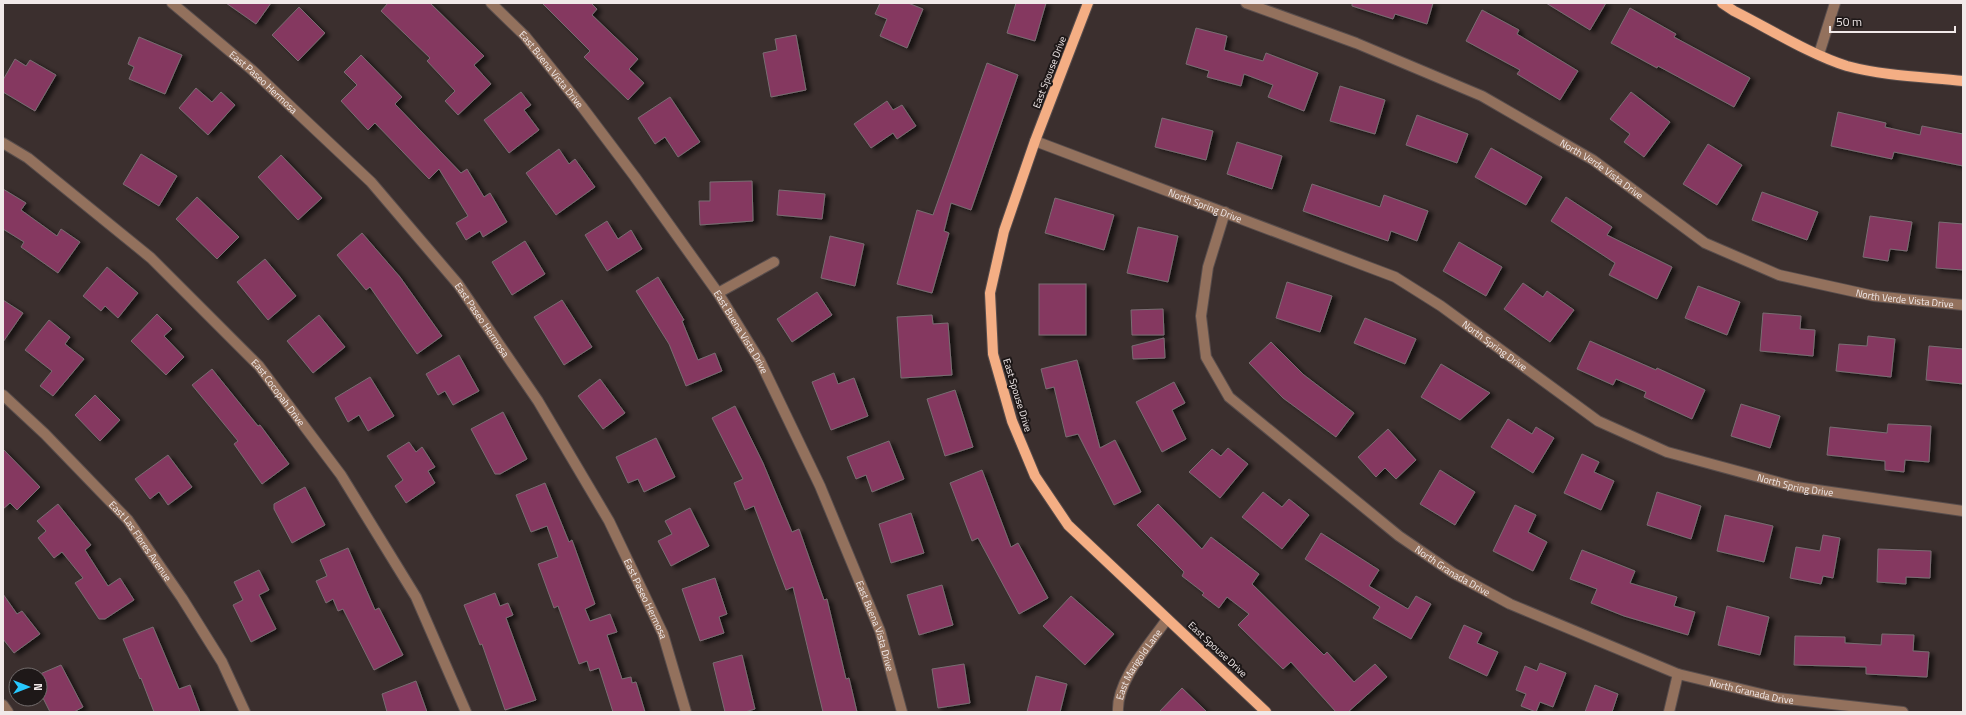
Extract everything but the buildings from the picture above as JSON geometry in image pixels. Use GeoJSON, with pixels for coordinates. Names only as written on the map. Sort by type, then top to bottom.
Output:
{"type":"FeatureCollection","features":[{"type":"Feature","properties":{"kind":"main road","name":"East Spouse Drive"},"geometry":{"type":"LineString","coordinates":[[1088,3],[1035,141],[1004,231],[990,294],[993,354],[1012,421],[1035,476],[1068,526],[1266,712]]}},
{"type":"Feature","properties":{"kind":"main road"},"geometry":{"type":"LineString","coordinates":[[1722,3],[1734,11],[1819,54],[1847,66],[1884,72],[1963,81]]}},
{"type":"Feature","properties":{"kind":"street","name":"East Paseo Hermosa"},"geometry":{"type":"LineString","coordinates":[[172,3],[252,70],[371,182],[458,284],[538,401],[609,521],[663,634],[686,712]]}},
{"type":"Feature","properties":{"kind":"street","name":"East Buena Vista Drive"},"geometry":{"type":"LineString","coordinates":[[491,3],[525,36],[583,108],[635,177],[718,294],[760,361],[820,486],[880,631],[902,712]]}},
{"type":"Feature","properties":{"kind":"street","name":"North Verde Vista Drive"},"geometry":{"type":"LineString","coordinates":[[1246,3],[1356,43],[1482,96],[1593,160],[1705,243],[1779,275],[1874,296],[1963,305]]}},
{"type":"Feature","properties":{"kind":"street"},"geometry":{"type":"LineString","coordinates":[[1819,54],[1835,3]]}},
{"type":"Feature","properties":{"kind":"street","name":"North Spring Drive"},"geometry":{"type":"LineString","coordinates":[[1035,141],[1394,277],[1441,306],[1598,421],[1667,452],[1796,487],[1963,511]]}},
{"type":"Feature","properties":{"kind":"street","name":"East Cocopah Drive"},"geometry":{"type":"LineString","coordinates":[[3,143],[28,158],[151,258],[259,366],[341,474],[416,597],[466,712]]}},
{"type":"Feature","properties":{"kind":"street","name":"North Granada Drive"},"geometry":{"type":"LineString","coordinates":[[1225,212],[1208,267],[1201,316],[1206,357],[1229,397],[1399,536],[1453,572],[1510,604],[1678,674],[1778,698],[1903,712]]}},
{"type":"Feature","properties":{"kind":"street"},"geometry":{"type":"LineString","coordinates":[[718,294],[774,262]]}},
{"type":"Feature","properties":{"kind":"street","name":"East Las Flores Avenue"},"geometry":{"type":"LineString","coordinates":[[3,395],[45,434],[128,520],[182,598],[218,656],[245,712]]}},
{"type":"Feature","properties":{"kind":"street","name":"East Marigold Lane"},"geometry":{"type":"LineString","coordinates":[[1118,712],[1117,705],[1125,680],[1168,619]]}},
{"type":"Feature","properties":{"kind":"street"},"geometry":{"type":"LineString","coordinates":[[1669,712],[1678,674]]}},
{"type":"Feature","properties":{"kind":"street"},"geometry":{"type":"LineString","coordinates":[[3,706],[8,712]]}}]}
